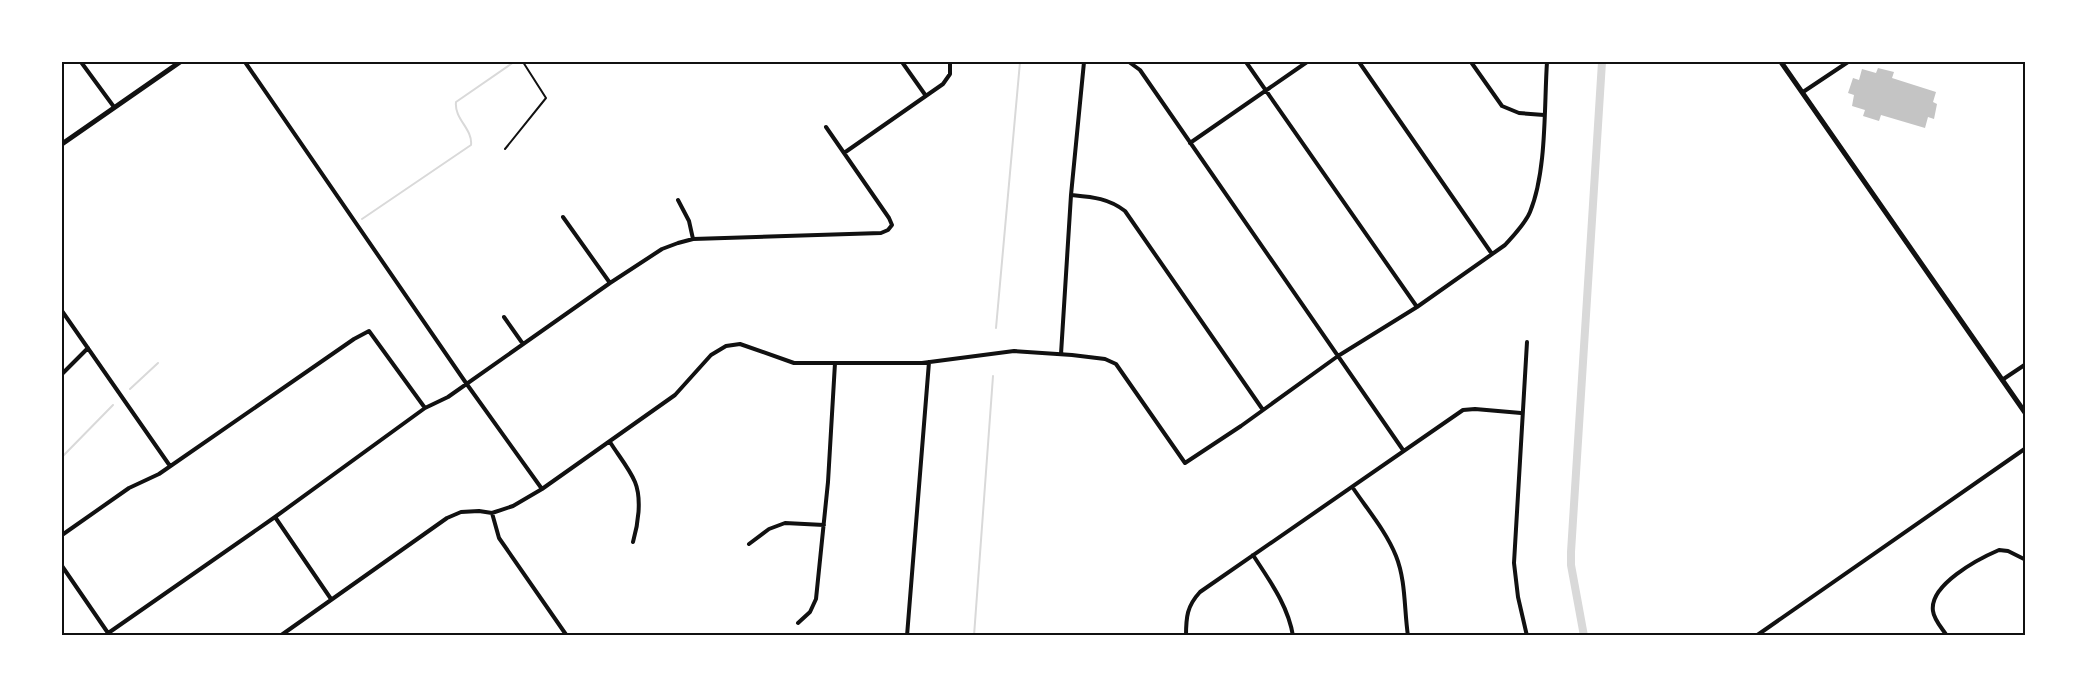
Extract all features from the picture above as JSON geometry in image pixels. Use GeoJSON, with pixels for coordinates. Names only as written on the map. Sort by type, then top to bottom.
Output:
{"type":"FeatureCollection","features":[{"type":"Feature","properties":{"kind":"main road"},"geometry":{"type":"LineString","coordinates":[[62,144],[180,62]]}},
{"type":"Feature","properties":{"kind":"main road"},"geometry":{"type":"LineString","coordinates":[[1781,62],[2025,414]]}},
{"type":"Feature","properties":{"kind":"street"},"geometry":{"type":"LineString","coordinates":[[81,62],[114,107]]}},
{"type":"Feature","properties":{"kind":"street"},"geometry":{"type":"LineString","coordinates":[[245,62],[466,383],[542,489]]}},
{"type":"Feature","properties":{"kind":"street"},"geometry":{"type":"LineString","coordinates":[[902,62],[926,96]]}},
{"type":"Feature","properties":{"kind":"street"},"geometry":{"type":"LineString","coordinates":[[844,153],[943,84],[950,74],[950,62]]}},
{"type":"Feature","properties":{"kind":"street"},"geometry":{"type":"LineString","coordinates":[[1061,354],[1071,195],[1084,62]]}},
{"type":"Feature","properties":{"kind":"street"},"geometry":{"type":"LineString","coordinates":[[1129,62],[1140,70],[1403,450]]}},
{"type":"Feature","properties":{"kind":"street"},"geometry":{"type":"LineString","coordinates":[[1246,62],[1416,307]]}},
{"type":"Feature","properties":{"kind":"street"},"geometry":{"type":"LineString","coordinates":[[1190,143],[1307,62]]}},
{"type":"Feature","properties":{"kind":"street"},"geometry":{"type":"LineString","coordinates":[[1359,62],[1492,254]]}},
{"type":"Feature","properties":{"kind":"street"},"geometry":{"type":"LineString","coordinates":[[1471,62],[1502,106],[1519,113],[1544,115]]}},
{"type":"Feature","properties":{"kind":"street"},"geometry":{"type":"LineString","coordinates":[[280,636],[447,518],[461,513],[479,511],[492,513],[513,506],[542,489],[675,395],[711,355],[726,346],[740,345],[794,363],[929,362],[1014,351],[1105,359],[1116,364],[1185,463],[1338,356],[1416,307],[1505,245],[1529,214],[1535,195],[1541,160],[1547,62]]}},
{"type":"Feature","properties":{"kind":"street"},"geometry":{"type":"LineString","coordinates":[[1803,92],[1848,62]]}},
{"type":"Feature","properties":{"kind":"street"},"geometry":{"type":"LineString","coordinates":[[62,566],[106,634],[275,517],[425,408],[448,397],[610,283],[663,249],[693,239],[881,233],[888,230],[892,225],[826,127]]}},
{"type":"Feature","properties":{"kind":"street"},"geometry":{"type":"LineString","coordinates":[[1071,195],[1102,198],[1125,211],[1263,410]]}},
{"type":"Feature","properties":{"kind":"street"},"geometry":{"type":"LineString","coordinates":[[678,200],[689,221],[693,239]]}},
{"type":"Feature","properties":{"kind":"street"},"geometry":{"type":"LineString","coordinates":[[563,217],[610,283]]}},
{"type":"Feature","properties":{"kind":"street"},"geometry":{"type":"LineString","coordinates":[[62,311],[170,466]]}},
{"type":"Feature","properties":{"kind":"street"},"geometry":{"type":"LineString","coordinates":[[504,316],[523,344]]}},
{"type":"Feature","properties":{"kind":"street"},"geometry":{"type":"LineString","coordinates":[[62,535],[129,488],[159,474],[354,339],[369,331],[425,408]]}},
{"type":"Feature","properties":{"kind":"street"},"geometry":{"type":"LineString","coordinates":[[1527,342],[1521,413],[1514,563],[1518,597],[1527,636]]}},
{"type":"Feature","properties":{"kind":"street"},"geometry":{"type":"LineString","coordinates":[[62,374],[88,348]]}},
{"type":"Feature","properties":{"kind":"street"},"geometry":{"type":"LineString","coordinates":[[907,636],[929,362]]}},
{"type":"Feature","properties":{"kind":"street"},"geometry":{"type":"LineString","coordinates":[[798,623],[810,612],[816,599],[824,525],[835,363]]}},
{"type":"Feature","properties":{"kind":"street"},"geometry":{"type":"LineString","coordinates":[[2002,380],[2025,364]]}},
{"type":"Feature","properties":{"kind":"street"},"geometry":{"type":"LineString","coordinates":[[1186,636],[1187,614],[1191,602],[1207,587],[1353,488],[1403,450],[1462,410],[1521,413]]}},
{"type":"Feature","properties":{"kind":"street"},"geometry":{"type":"LineString","coordinates":[[610,442],[635,483],[639,505],[637,531],[633,542]]}},
{"type":"Feature","properties":{"kind":"street"},"geometry":{"type":"LineString","coordinates":[[1756,636],[2025,448]]}},
{"type":"Feature","properties":{"kind":"street"},"geometry":{"type":"LineString","coordinates":[[1353,488],[1385,535],[1396,556],[1402,576],[1408,636]]}},
{"type":"Feature","properties":{"kind":"street"},"geometry":{"type":"LineString","coordinates":[[492,513],[499,538],[567,636]]}},
{"type":"Feature","properties":{"kind":"street"},"geometry":{"type":"LineString","coordinates":[[275,517],[331,599]]}},
{"type":"Feature","properties":{"kind":"street"},"geometry":{"type":"LineString","coordinates":[[749,544],[770,529],[785,523],[824,525]]}},
{"type":"Feature","properties":{"kind":"street"},"geometry":{"type":"LineString","coordinates":[[1947,636],[1933,613],[1933,601],[1939,588],[1951,578],[1999,550],[2007,551],[2025,560]]}},
{"type":"Feature","properties":{"kind":"street"},"geometry":{"type":"LineString","coordinates":[[1253,555],[1279,595],[1289,617],[1293,636]]}},
{"type":"Feature","properties":{"kind":"lane"},"geometry":{"type":"LineString","coordinates":[[505,149],[546,98],[523,62]]}},
{"type":"Feature","properties":{"kind":"building"},"geometry":{"type":"Polygon","coordinates":[[[1878,68],[1894,72],[1892,78],[1936,92],[1933,102],[1937,104],[1934,119],[1928,117],[1925,128],[1881,115],[1879,121],[1863,116],[1865,110],[1852,106],[1854,95],[1848,93],[1853,78],[1859,80],[1862,69],[1876,73],[1878,68]]]}},
{"type":"Feature","properties":{"kind":"waterway"},"geometry":{"type":"LineString","coordinates":[[362,219],[471,145],[469,134],[458,114],[456,102],[514,62]]}},
{"type":"Feature","properties":{"kind":"waterway"},"geometry":{"type":"LineString","coordinates":[[996,328],[1020,62]]}},
{"type":"Feature","properties":{"kind":"waterway"},"geometry":{"type":"LineString","coordinates":[[1584,636],[1571,565],[1571,552],[1602,62]]}},
{"type":"Feature","properties":{"kind":"waterway"},"geometry":{"type":"LineString","coordinates":[[130,389],[158,363]]}},
{"type":"Feature","properties":{"kind":"waterway"},"geometry":{"type":"LineString","coordinates":[[974,636],[993,376]]}},
{"type":"Feature","properties":{"kind":"waterway"},"geometry":{"type":"LineString","coordinates":[[62,457],[113,405]]}}]}
